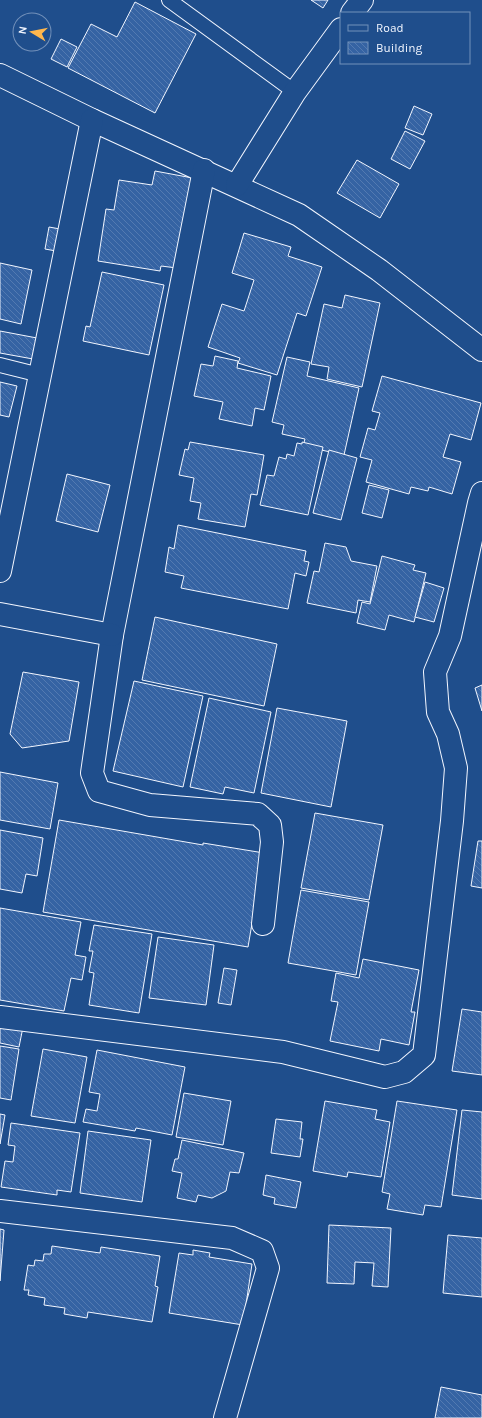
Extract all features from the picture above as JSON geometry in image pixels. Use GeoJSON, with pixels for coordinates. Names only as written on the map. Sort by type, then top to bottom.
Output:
{"type":"FeatureCollection","features":[{"type":"Feature","properties":{"kind":"street"},"geometry":{"type":"LineString","coordinates":[[353,12],[362,0]]}},
{"type":"Feature","properties":{"kind":"street"},"geometry":{"type":"LineString","coordinates":[[237,186],[295,92],[340,30]]}},
{"type":"Feature","properties":{"kind":"street"},"geometry":{"type":"LineString","coordinates":[[0,75],[92,120],[204,170],[299,215],[379,270],[482,350]]}},
{"type":"Feature","properties":{"kind":"street"},"geometry":{"type":"LineString","coordinates":[[0,571],[92,120]]}},
{"type":"Feature","properties":{"kind":"street"},"geometry":{"type":"LineString","coordinates":[[204,170],[112,635],[92,773],[99,792],[150,806],[258,814],[270,825],[272,842],[263,924]]}},
{"type":"Feature","properties":{"kind":"street"},"geometry":{"type":"LineString","coordinates":[[0,1017],[283,1052],[385,1077],[404,1072],[424,1055],[452,821],[456,768],[448,734],[438,712],[435,672],[450,636],[482,493]]}},
{"type":"Feature","properties":{"kind":"street"},"geometry":{"type":"LineString","coordinates":[[0,614],[112,635]]}},
{"type":"Feature","properties":{"kind":"street"},"geometry":{"type":"LineString","coordinates":[[0,1211],[232,1238],[262,1251],[268,1268],[225,1418]]}},
{"type":"Feature","properties":{"kind":"lane"},"geometry":{"type":"LineString","coordinates":[[169,0],[295,92]]}},
{"type":"Feature","properties":{"kind":"lane"},"geometry":{"type":"LineString","coordinates":[[0,365],[40,375]]}},
{"type":"Feature","properties":{"kind":"building"},"geometry":{"type":"Polygon","coordinates":[[[311,0],[328,0],[323,8],[311,0]]]}},
{"type":"Feature","properties":{"kind":"building"},"geometry":{"type":"Polygon","coordinates":[[[135,2],[196,34],[155,113],[68,68],[91,24],[117,37],[135,2]]]}},
{"type":"Feature","properties":{"kind":"building"},"geometry":{"type":"Polygon","coordinates":[[[61,39],[77,47],[67,67],[51,59],[61,39]]]}},
{"type":"Feature","properties":{"kind":"building"},"geometry":{"type":"Polygon","coordinates":[[[414,106],[432,114],[423,135],[405,128],[414,106]]]}},
{"type":"Feature","properties":{"kind":"building"},"geometry":{"type":"Polygon","coordinates":[[[405,131],[425,141],[410,169],[391,159],[405,131]]]}},
{"type":"Feature","properties":{"kind":"building"},"geometry":{"type":"Polygon","coordinates":[[[357,160],[399,184],[380,218],[337,193],[357,160]]]}},
{"type":"Feature","properties":{"kind":"building"},"geometry":{"type":"Polygon","coordinates":[[[155,171],[198,179],[177,268],[161,266],[160,271],[98,261],[106,209],[114,210],[119,180],[152,185],[155,171]]]}},
{"type":"Feature","properties":{"kind":"building"},"geometry":{"type":"Polygon","coordinates":[[[49,227],[60,229],[56,251],[45,249],[49,227]]]}},
{"type":"Feature","properties":{"kind":"building"},"geometry":{"type":"Polygon","coordinates":[[[244,233],[291,247],[288,256],[322,267],[306,316],[297,313],[277,375],[238,363],[240,358],[208,347],[222,304],[244,311],[254,280],[232,273],[244,233]]]}},
{"type":"Feature","properties":{"kind":"building"},"geometry":{"type":"Polygon","coordinates":[[[0,263],[32,270],[21,324],[0,319],[0,263]]]}},
{"type":"Feature","properties":{"kind":"building"},"geometry":{"type":"Polygon","coordinates":[[[102,272],[164,285],[149,355],[83,341],[86,326],[90,327],[102,272]]]}},
{"type":"Feature","properties":{"kind":"building"},"geometry":{"type":"Polygon","coordinates":[[[345,295],[380,303],[362,387],[327,379],[329,367],[311,364],[324,304],[342,308],[345,295]]]}},
{"type":"Feature","properties":{"kind":"building"},"geometry":{"type":"Polygon","coordinates":[[[0,331],[37,338],[33,359],[0,353],[0,331]]]}},
{"type":"Feature","properties":{"kind":"building"},"geometry":{"type":"Polygon","coordinates":[[[215,356],[238,361],[237,368],[271,376],[264,410],[255,408],[252,426],[219,419],[223,402],[194,396],[201,364],[213,366],[215,356]]]}},
{"type":"Feature","properties":{"kind":"building"},"geometry":{"type":"Polygon","coordinates":[[[287,357],[310,362],[307,376],[359,388],[344,455],[303,446],[305,439],[282,434],[284,425],[272,422],[287,357]]]}},
{"type":"Feature","properties":{"kind":"building"},"geometry":{"type":"Polygon","coordinates":[[[382,376],[481,403],[471,440],[450,434],[443,457],[461,462],[452,494],[429,487],[428,491],[411,487],[409,494],[366,482],[372,460],[360,457],[368,428],[375,430],[380,413],[372,411],[382,376]]]}},
{"type":"Feature","properties":{"kind":"building"},"geometry":{"type":"Polygon","coordinates":[[[0,382],[17,386],[9,417],[0,415],[0,382]]]}},
{"type":"Feature","properties":{"kind":"building"},"geometry":{"type":"Polygon","coordinates":[[[190,442],[264,455],[257,495],[251,494],[245,527],[198,519],[201,503],[190,501],[194,478],[179,475],[185,449],[188,450],[190,442]]]}},
{"type":"Feature","properties":{"kind":"building"},"geometry":{"type":"Polygon","coordinates":[[[302,442],[323,447],[308,515],[260,505],[267,475],[274,476],[279,457],[286,459],[287,454],[294,456],[297,443],[302,444],[302,442]]]}},
{"type":"Feature","properties":{"kind":"building"},"geometry":{"type":"Polygon","coordinates":[[[329,450],[357,458],[341,520],[313,513],[329,450]]]}},
{"type":"Feature","properties":{"kind":"building"},"geometry":{"type":"Polygon","coordinates":[[[67,474],[110,485],[98,532],[56,521],[67,474]]]}},
{"type":"Feature","properties":{"kind":"building"},"geometry":{"type":"Polygon","coordinates":[[[369,485],[389,490],[382,518],[362,513],[369,485]]]}},
{"type":"Feature","properties":{"kind":"building"},"geometry":{"type":"Polygon","coordinates":[[[178,525],[306,551],[304,561],[309,562],[306,576],[295,573],[288,609],[181,588],[184,576],[165,572],[169,547],[174,549],[178,525]]]}},
{"type":"Feature","properties":{"kind":"building"},"geometry":{"type":"Polygon","coordinates":[[[325,543],[346,547],[351,561],[377,566],[370,602],[358,600],[356,613],[307,603],[314,571],[319,572],[325,543]]]}},
{"type":"Feature","properties":{"kind":"building"},"geometry":{"type":"Polygon","coordinates":[[[382,556],[415,565],[413,570],[426,573],[414,622],[389,615],[385,630],[357,623],[362,602],[370,604],[382,556]]]}},
{"type":"Feature","properties":{"kind":"building"},"geometry":{"type":"Polygon","coordinates":[[[425,582],[444,588],[434,622],[415,617],[425,582]]]}},
{"type":"Feature","properties":{"kind":"building"},"geometry":{"type":"Polygon","coordinates":[[[155,617],[277,644],[264,706],[142,680],[155,617]]]}},
{"type":"Feature","properties":{"kind":"building"},"geometry":{"type":"Polygon","coordinates":[[[23,672],[79,682],[69,741],[22,748],[10,734],[23,672]]]}},
{"type":"Feature","properties":{"kind":"building"},"geometry":{"type":"Polygon","coordinates":[[[134,681],[203,696],[183,787],[113,771],[134,681]]]}},
{"type":"Feature","properties":{"kind":"building"},"geometry":{"type":"Polygon","coordinates":[[[482,685],[482,711],[475,688],[482,685]]]}},
{"type":"Feature","properties":{"kind":"building"},"geometry":{"type":"Polygon","coordinates":[[[209,698],[271,712],[254,793],[225,787],[223,794],[190,787],[209,698]]]}},
{"type":"Feature","properties":{"kind":"building"},"geometry":{"type":"Polygon","coordinates":[[[277,708],[347,721],[331,807],[261,793],[277,708]]]}},
{"type":"Feature","properties":{"kind":"building"},"geometry":{"type":"Polygon","coordinates":[[[0,772],[58,783],[50,829],[0,820],[0,772]]]}},
{"type":"Feature","properties":{"kind":"building"},"geometry":{"type":"Polygon","coordinates":[[[315,813],[383,825],[369,900],[301,888],[315,813]]]}},
{"type":"Feature","properties":{"kind":"building"},"geometry":{"type":"Polygon","coordinates":[[[59,820],[203,845],[203,843],[264,853],[248,947],[43,912],[59,820]]]}},
{"type":"Feature","properties":{"kind":"building"},"geometry":{"type":"Polygon","coordinates":[[[0,830],[43,838],[37,876],[26,874],[22,893],[0,889],[0,830]]]}},
{"type":"Feature","properties":{"kind":"building"},"geometry":{"type":"Polygon","coordinates":[[[478,841],[482,841],[482,888],[471,886],[478,841]]]}},
{"type":"Feature","properties":{"kind":"building"},"geometry":{"type":"Polygon","coordinates":[[[301,890],[369,902],[356,975],[288,963],[301,890]]]}},
{"type":"Feature","properties":{"kind":"building"},"geometry":{"type":"Polygon","coordinates":[[[0,908],[81,922],[75,955],[86,957],[82,980],[71,978],[64,1011],[0,1000],[0,908]]]}},
{"type":"Feature","properties":{"kind":"building"},"geometry":{"type":"Polygon","coordinates":[[[94,925],[152,934],[139,1013],[89,1005],[94,973],[89,972],[93,951],[89,951],[94,925]]]}},
{"type":"Feature","properties":{"kind":"building"},"geometry":{"type":"Polygon","coordinates":[[[158,937],[214,945],[206,1005],[149,998],[158,937]]]}},
{"type":"Feature","properties":{"kind":"building"},"geometry":{"type":"Polygon","coordinates":[[[363,959],[419,970],[411,1012],[415,1012],[409,1045],[381,1039],[379,1051],[330,1041],[338,1002],[331,1001],[336,973],[359,978],[363,959]]]}},
{"type":"Feature","properties":{"kind":"building"},"geometry":{"type":"Polygon","coordinates":[[[224,968],[237,970],[231,1005],[218,1003],[224,968]]]}},
{"type":"Feature","properties":{"kind":"building"},"geometry":{"type":"Polygon","coordinates":[[[462,1009],[482,1012],[482,1075],[452,1071],[462,1009]]]}},
{"type":"Feature","properties":{"kind":"building"},"geometry":{"type":"Polygon","coordinates":[[[0,1022],[23,1027],[19,1047],[0,1043],[0,1022]]]}},
{"type":"Feature","properties":{"kind":"building"},"geometry":{"type":"Polygon","coordinates":[[[0,1046],[19,1049],[11,1100],[0,1098],[0,1046]]]}},
{"type":"Feature","properties":{"kind":"building"},"geometry":{"type":"Polygon","coordinates":[[[43,1049],[87,1057],[75,1123],[31,1116],[43,1049]]]}},
{"type":"Feature","properties":{"kind":"building"},"geometry":{"type":"Polygon","coordinates":[[[97,1050],[185,1067],[172,1135],[136,1128],[135,1131],[83,1122],[86,1109],[97,1111],[100,1094],[89,1092],[97,1050]]]}},
{"type":"Feature","properties":{"kind":"building"},"geometry":{"type":"Polygon","coordinates":[[[184,1093],[231,1101],[223,1145],[176,1137],[184,1093]]]}},
{"type":"Feature","properties":{"kind":"building"},"geometry":{"type":"Polygon","coordinates":[[[325,1101],[377,1110],[375,1119],[390,1122],[381,1177],[348,1172],[347,1177],[313,1171],[325,1101]]]}},
{"type":"Feature","properties":{"kind":"building"},"geometry":{"type":"Polygon","coordinates":[[[397,1101],[457,1110],[441,1207],[425,1205],[423,1215],[387,1209],[390,1194],[382,1192],[397,1101]]]}},
{"type":"Feature","properties":{"kind":"building"},"geometry":{"type":"Polygon","coordinates":[[[462,1110],[482,1112],[482,1199],[452,1195],[462,1110]]]}},
{"type":"Feature","properties":{"kind":"building"},"geometry":{"type":"Polygon","coordinates":[[[0,1114],[5,1115],[0,1144],[0,1114]]]}},
{"type":"Feature","properties":{"kind":"building"},"geometry":{"type":"Polygon","coordinates":[[[276,1119],[302,1122],[300,1139],[303,1139],[300,1157],[271,1153],[276,1119]]]}},
{"type":"Feature","properties":{"kind":"building"},"geometry":{"type":"Polygon","coordinates":[[[11,1123],[80,1133],[71,1192],[57,1190],[57,1195],[1,1187],[5,1161],[13,1162],[15,1146],[8,1145],[11,1123]]]}},
{"type":"Feature","properties":{"kind":"building"},"geometry":{"type":"Polygon","coordinates":[[[88,1131],[151,1140],[142,1202],[80,1193],[88,1131]]]}},
{"type":"Feature","properties":{"kind":"building"},"geometry":{"type":"Polygon","coordinates":[[[182,1140],[244,1153],[239,1173],[230,1172],[226,1191],[212,1198],[198,1195],[196,1202],[177,1198],[182,1173],[172,1171],[175,1159],[178,1159],[182,1140]]]}},
{"type":"Feature","properties":{"kind":"building"},"geometry":{"type":"Polygon","coordinates":[[[266,1175],[301,1182],[296,1208],[274,1204],[275,1198],[263,1195],[266,1175]]]}},
{"type":"Feature","properties":{"kind":"building"},"geometry":{"type":"Polygon","coordinates":[[[329,1225],[391,1228],[388,1287],[372,1286],[374,1263],[355,1262],[354,1284],[327,1283],[329,1225]]]}},
{"type":"Feature","properties":{"kind":"building"},"geometry":{"type":"Polygon","coordinates":[[[0,1229],[4,1230],[0,1281],[0,1229]]]}},
{"type":"Feature","properties":{"kind":"building"},"geometry":{"type":"Polygon","coordinates":[[[448,1235],[482,1238],[482,1297],[443,1293],[448,1235]]]}},
{"type":"Feature","properties":{"kind":"building"},"geometry":{"type":"Polygon","coordinates":[[[52,1246],[100,1253],[101,1247],[160,1256],[155,1286],[158,1287],[152,1322],[88,1312],[87,1318],[64,1314],[65,1308],[44,1305],[45,1298],[28,1295],[29,1290],[24,1290],[28,1265],[34,1266],[35,1260],[43,1261],[44,1254],[51,1254],[52,1246]]]}},
{"type":"Feature","properties":{"kind":"building"},"geometry":{"type":"Polygon","coordinates":[[[193,1250],[210,1253],[209,1257],[252,1264],[243,1325],[169,1313],[179,1253],[193,1255],[193,1250]]]}},
{"type":"Feature","properties":{"kind":"building"},"geometry":{"type":"Polygon","coordinates":[[[441,1387],[482,1395],[482,1418],[435,1418],[441,1387]]]}}]}
